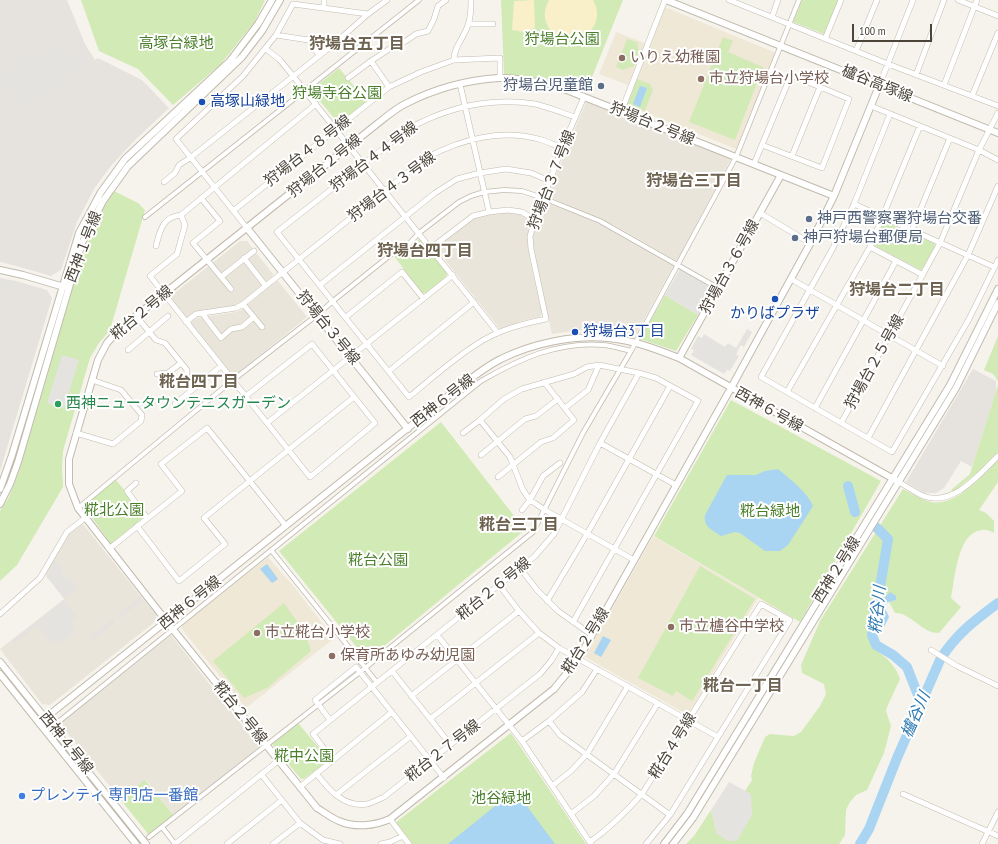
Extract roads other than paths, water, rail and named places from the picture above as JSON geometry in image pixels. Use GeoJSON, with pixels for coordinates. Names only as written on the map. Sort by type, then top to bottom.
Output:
{"type":"FeatureCollection","features":[{"type":"Feature","properties":{"kind":"street","name":"西神１号線"},"geometry":{"type":"LineString","coordinates":[[0,504],[10,484],[18,462],[79,233],[101,192],[125,159],[230,61],[258,24],[272,0]]}},
{"type":"Feature","properties":{"kind":"street","name":"西神１号線"},"geometry":{"type":"LineString","coordinates":[[0,489],[65,287],[82,243],[103,201],[128,166],[242,57],[262,31],[280,0]]}},
{"type":"Feature","properties":{"kind":"street"},"geometry":{"type":"LineString","coordinates":[[324,0],[324,8]]}},
{"type":"Feature","properties":{"kind":"street"},"geometry":{"type":"LineString","coordinates":[[164,182],[174,173],[179,165],[190,158],[334,44],[368,14],[387,0]]}},
{"type":"Feature","properties":{"kind":"street"},"geometry":{"type":"LineString","coordinates":[[145,217],[419,0]]}},
{"type":"Feature","properties":{"kind":"street"},"geometry":{"type":"LineString","coordinates":[[348,78],[371,60],[396,44],[406,41],[416,34],[428,31],[438,6],[446,0]]}},
{"type":"Feature","properties":{"kind":"street"},"geometry":{"type":"LineString","coordinates":[[454,60],[453,53],[468,24],[471,12],[471,0]]}},
{"type":"Feature","properties":{"kind":"street"},"geometry":{"type":"LineString","coordinates":[[621,112],[666,0]]}},
{"type":"Feature","properties":{"kind":"street","name":"櫨谷高塚線"},"geometry":{"type":"LineString","coordinates":[[666,0],[879,86],[989,128],[998,133]]}},
{"type":"Feature","properties":{"kind":"street"},"geometry":{"type":"LineString","coordinates":[[729,0],[743,2],[772,17],[825,39],[998,106]]}},
{"type":"Feature","properties":{"kind":"street"},"geometry":{"type":"LineString","coordinates":[[772,17],[778,0]]}},
{"type":"Feature","properties":{"kind":"street"},"geometry":{"type":"LineString","coordinates":[[360,672],[533,532],[583,433],[631,351],[736,157],[799,0]]}},
{"type":"Feature","properties":{"kind":"street"},"geometry":{"type":"LineString","coordinates":[[825,39],[841,0]]}},
{"type":"Feature","properties":{"kind":"street"},"geometry":{"type":"LineString","coordinates":[[856,51],[877,0]]}},
{"type":"Feature","properties":{"kind":"street"},"geometry":{"type":"LineString","coordinates":[[879,86],[913,0]]}},
{"type":"Feature","properties":{"kind":"street"},"geometry":{"type":"LineString","coordinates":[[916,74],[944,0]]}},
{"type":"Feature","properties":{"kind":"street"},"geometry":{"type":"LineString","coordinates":[[958,0],[998,16]]}},
{"type":"Feature","properties":{"kind":"street"},"geometry":{"type":"LineString","coordinates":[[944,85],[977,0]]}},
{"type":"Feature","properties":{"kind":"street"},"geometry":{"type":"LineString","coordinates":[[247,228],[176,139],[243,76],[276,35],[293,4],[368,14]]}},
{"type":"Feature","properties":{"kind":"street"},"geometry":{"type":"LineString","coordinates":[[468,24],[493,24]]}},
{"type":"Feature","properties":{"kind":"street"},"geometry":{"type":"LineString","coordinates":[[972,96],[998,33]]}},
{"type":"Feature","properties":{"kind":"street"},"geometry":{"type":"LineString","coordinates":[[276,35],[334,44]]}},
{"type":"Feature","properties":{"kind":"street"},"geometry":{"type":"LineString","coordinates":[[308,39],[319,55]]}},
{"type":"Feature","properties":{"kind":"street"},"geometry":{"type":"LineString","coordinates":[[266,49],[280,60],[305,90],[386,190],[498,333]]}},
{"type":"Feature","properties":{"kind":"street","name":"狩場台４８号線"},"geometry":{"type":"LineString","coordinates":[[233,210],[389,87],[421,72],[454,60],[500,58],[500,78]]}},
{"type":"Feature","properties":{"kind":"street"},"geometry":{"type":"LineString","coordinates":[[371,60],[389,87]]}},
{"type":"Feature","properties":{"kind":"street"},"geometry":{"type":"LineString","coordinates":[[754,164],[791,75],[849,99],[822,168],[762,145]]}},
{"type":"Feature","properties":{"kind":"street","name":"狩場台２号線"},"geometry":{"type":"LineString","coordinates":[[247,228],[403,105],[433,91],[460,84],[500,78],[525,80],[554,85],[834,196]]}},
{"type":"Feature","properties":{"kind":"street"},"geometry":{"type":"LineString","coordinates":[[460,84],[488,212]]}},
{"type":"Feature","properties":{"kind":"street","name":"糀台２号線"},"geometry":{"type":"LineString","coordinates":[[247,228],[136,316],[107,343],[98,360],[76,433],[69,459],[69,484],[78,508],[85,518],[317,808],[339,821],[358,825],[379,824],[390,819],[444,778],[554,689],[579,658],[792,279],[834,196],[879,86]]}},
{"type":"Feature","properties":{"kind":"street"},"geometry":{"type":"LineString","coordinates":[[792,156],[820,87]]}},
{"type":"Feature","properties":{"kind":"street","name":"狩場台３７号線"},"geometry":{"type":"LineString","coordinates":[[389,371],[409,397],[478,343],[517,326],[546,319],[531,249],[530,236],[562,148],[584,97]]}},
{"type":"Feature","properties":{"kind":"street","name":"狩場台４４号線"},"geometry":{"type":"LineString","coordinates":[[299,259],[277,232],[408,129],[426,119],[446,111],[489,102],[536,104],[576,117]]}},
{"type":"Feature","properties":{"kind":"street"},"geometry":{"type":"LineString","coordinates":[[156,246],[162,225],[173,216],[180,215],[316,104]]}},
{"type":"Feature","properties":{"kind":"street"},"geometry":{"type":"LineString","coordinates":[[871,106],[979,150],[998,160]]}},
{"type":"Feature","properties":{"kind":"street","name":"狩場台２５号線"},"geometry":{"type":"LineString","coordinates":[[841,423],[940,243],[979,150],[998,113]]}},
{"type":"Feature","properties":{"kind":"street"},"geometry":{"type":"LineString","coordinates":[[890,114],[854,204],[834,248],[761,377],[892,452],[969,319],[998,260]]}},
{"type":"Feature","properties":{"kind":"street"},"geometry":{"type":"LineString","coordinates":[[787,392],[870,247],[920,126]]}},
{"type":"Feature","properties":{"kind":"street","name":"狩場台４３号線"},"geometry":{"type":"LineString","coordinates":[[243,304],[426,158],[442,149],[472,139],[499,135],[526,136],[542,140],[562,148]]}},
{"type":"Feature","properties":{"kind":"street"},"geometry":{"type":"LineString","coordinates":[[912,230],[950,138]]}},
{"type":"Feature","properties":{"kind":"street"},"geometry":{"type":"LineString","coordinates":[[320,285],[435,193],[457,179],[480,173],[506,169],[531,173],[550,181]]}},
{"type":"Feature","properties":{"kind":"street","name":"狩場台３６号線"},"geometry":{"type":"LineString","coordinates":[[679,358],[781,175]]}},
{"type":"Feature","properties":{"kind":"street"},"geometry":{"type":"LineString","coordinates":[[868,438],[917,351],[968,255],[998,186]]}},
{"type":"Feature","properties":{"kind":"street"},"geometry":{"type":"LineString","coordinates":[[78,508],[233,380],[317,315],[393,253],[406,246],[419,233],[459,202],[471,196],[484,192],[504,190],[522,191],[543,198],[600,221],[718,288]]}},
{"type":"Feature","properties":{"kind":"street"},"geometry":{"type":"LineString","coordinates":[[201,198],[220,221],[193,243],[231,289]]}},
{"type":"Feature","properties":{"kind":"street"},"geometry":{"type":"LineString","coordinates":[[854,204],[994,267]]}},
{"type":"Feature","properties":{"kind":"street"},"geometry":{"type":"LineString","coordinates":[[431,248],[473,216],[488,212],[508,210],[522,212],[535,220]]}},
{"type":"Feature","properties":{"kind":"street"},"geometry":{"type":"LineString","coordinates":[[760,213],[810,243]]}},
{"type":"Feature","properties":{"kind":"street"},"geometry":{"type":"LineString","coordinates":[[180,215],[185,225],[177,254],[150,276],[310,477],[375,423],[312,344],[246,396]]}},
{"type":"Feature","properties":{"kind":"street","name":"狩場台３号線"},"geometry":{"type":"LineString","coordinates":[[247,228],[408,429]]}},
{"type":"Feature","properties":{"kind":"street"},"geometry":{"type":"LineString","coordinates":[[870,247],[923,275]]}},
{"type":"Feature","properties":{"kind":"street"},"geometry":{"type":"LineString","coordinates":[[221,277],[254,251]]}},
{"type":"Feature","properties":{"kind":"street"},"geometry":{"type":"LineString","coordinates":[[244,258],[265,285]]}},
{"type":"Feature","properties":{"kind":"street"},"geometry":{"type":"LineString","coordinates":[[299,259],[389,371],[474,302]]}},
{"type":"Feature","properties":{"kind":"street"},"geometry":{"type":"LineString","coordinates":[[815,408],[896,261]]}},
{"type":"Feature","properties":{"kind":"street"},"geometry":{"type":"LineString","coordinates":[[0,270],[65,287]]}},
{"type":"Feature","properties":{"kind":"street"},"geometry":{"type":"LineString","coordinates":[[346,317],[402,272],[423,298]]}},
{"type":"Feature","properties":{"kind":"street"},"geometry":{"type":"LineString","coordinates":[[267,423],[453,275]]}},
{"type":"Feature","properties":{"kind":"street"},"geometry":{"type":"LineString","coordinates":[[792,279],[943,366]]}},
{"type":"Feature","properties":{"kind":"street","name":"西神２号線"},"geometry":{"type":"LineString","coordinates":[[673,844],[693,818],[896,481],[950,385],[998,289]]}},
{"type":"Feature","properties":{"kind":"street","name":"西神２号線"},"geometry":{"type":"LineString","coordinates":[[664,844],[688,814],[896,481],[956,388],[998,303]]}},
{"type":"Feature","properties":{"kind":"street"},"geometry":{"type":"LineString","coordinates":[[186,322],[196,314],[236,308],[243,304],[262,327]]}},
{"type":"Feature","properties":{"kind":"street"},"geometry":{"type":"LineString","coordinates":[[202,313],[221,338],[231,329],[242,327],[254,317]]}},
{"type":"Feature","properties":{"kind":"street"},"geometry":{"type":"LineString","coordinates":[[136,316],[156,340],[165,343],[187,370],[186,379],[193,389]]}},
{"type":"Feature","properties":{"kind":"street"},"geometry":{"type":"LineString","coordinates":[[128,350],[168,316]]}},
{"type":"Feature","properties":{"kind":"street","name":"西神６号線"},"geometry":{"type":"LineString","coordinates":[[39,723],[463,384],[500,359],[534,346],[572,339],[608,338],[635,343],[679,358],[896,481]]}},
{"type":"Feature","properties":{"kind":"street"},"geometry":{"type":"LineString","coordinates":[[58,723],[476,385],[502,369],[528,357],[555,348],[574,345],[604,345],[631,351]]}},
{"type":"Feature","properties":{"kind":"street"},"geometry":{"type":"LineString","coordinates":[[157,374],[168,373],[180,363]]}},
{"type":"Feature","properties":{"kind":"street"},"geometry":{"type":"LineString","coordinates":[[565,408],[588,390],[599,365]]}},
{"type":"Feature","properties":{"kind":"street"},"geometry":{"type":"LineString","coordinates":[[463,433],[504,399],[522,389],[574,374],[587,367],[599,365],[639,372],[656,378],[698,402],[573,622]]}},
{"type":"Feature","properties":{"kind":"street"},"geometry":{"type":"LineString","coordinates":[[175,404],[222,366]]}},
{"type":"Feature","properties":{"kind":"street","name":"糀台２６号線"},"geometry":{"type":"LineString","coordinates":[[332,759],[313,734],[438,636],[543,548],[554,534],[600,443],[639,372]]}},
{"type":"Feature","properties":{"kind":"street"},"geometry":{"type":"LineString","coordinates":[[76,433],[113,444],[141,421],[142,415],[121,390],[92,380]]}},
{"type":"Feature","properties":{"kind":"street"},"geometry":{"type":"LineString","coordinates":[[498,477],[541,442],[554,438],[574,420],[544,382]]}},
{"type":"Feature","properties":{"kind":"street"},"geometry":{"type":"LineString","coordinates":[[547,601],[587,534],[670,386]]}},
{"type":"Feature","properties":{"kind":"street"},"geometry":{"type":"LineString","coordinates":[[137,526],[179,581],[226,544],[204,518],[354,397]]}},
{"type":"Feature","properties":{"kind":"street"},"geometry":{"type":"LineString","coordinates":[[480,454],[525,419],[536,416],[558,399]]}},
{"type":"Feature","properties":{"kind":"street"},"geometry":{"type":"LineString","coordinates":[[480,420],[510,457],[523,490],[530,500],[634,560]]}},
{"type":"Feature","properties":{"kind":"street"},"geometry":{"type":"LineString","coordinates":[[109,549],[182,491],[161,464],[207,428],[286,526]]}},
{"type":"Feature","properties":{"kind":"street"},"geometry":{"type":"LineString","coordinates":[[600,443],[676,485]]}},
{"type":"Feature","properties":{"kind":"street"},"geometry":{"type":"LineString","coordinates":[[896,481],[924,496],[937,498],[951,495],[969,484],[998,456]]}},
{"type":"Feature","properties":{"kind":"street"},"geometry":{"type":"LineString","coordinates":[[522,510],[530,500],[543,476],[560,462]]}},
{"type":"Feature","properties":{"kind":"street"},"geometry":{"type":"LineString","coordinates":[[136,483],[127,491],[147,518]]}},
{"type":"Feature","properties":{"kind":"street"},"geometry":{"type":"LineString","coordinates":[[0,614],[40,578],[67,532],[85,518]]}},
{"type":"Feature","properties":{"kind":"street"},"geometry":{"type":"LineString","coordinates":[[271,550],[375,680]]}},
{"type":"Feature","properties":{"kind":"street"},"geometry":{"type":"LineString","coordinates":[[520,568],[558,612],[592,634]]}},
{"type":"Feature","properties":{"kind":"street"},"geometry":{"type":"LineString","coordinates":[[499,586],[519,611],[539,632],[559,648],[718,737],[670,815],[646,844]]}},
{"type":"Feature","properties":{"kind":"street","name":"糀台４号線"},"geometry":{"type":"LineString","coordinates":[[590,843],[624,815],[642,794],[761,604],[790,620],[718,737]]}},
{"type":"Feature","properties":{"kind":"street"},"geometry":{"type":"LineString","coordinates":[[412,696],[519,611]]}},
{"type":"Feature","properties":{"kind":"street"},"geometry":{"type":"LineString","coordinates":[[430,719],[539,632]]}},
{"type":"Feature","properties":{"kind":"street"},"geometry":{"type":"LineString","coordinates":[[438,636],[522,741],[590,843]]}},
{"type":"Feature","properties":{"kind":"street","name":"糀台２７号線"},"geometry":{"type":"LineString","coordinates":[[316,773],[328,790],[351,803],[366,804],[384,797],[540,674],[551,661],[559,648]]}},
{"type":"Feature","properties":{"kind":"street"},"geometry":{"type":"LineString","coordinates":[[931,650],[956,666],[998,686]]}},
{"type":"Feature","properties":{"kind":"street","name":"西神４号線"},"geometry":{"type":"LineString","coordinates":[[0,662],[146,844]]}},
{"type":"Feature","properties":{"kind":"street"},"geometry":{"type":"LineString","coordinates":[[330,720],[315,700],[356,667],[444,778]]}},
{"type":"Feature","properties":{"kind":"street"},"geometry":{"type":"LineString","coordinates":[[522,741],[549,721],[582,692],[597,669]]}},
{"type":"Feature","properties":{"kind":"street"},"geometry":{"type":"LineString","coordinates":[[392,671],[450,744]]}},
{"type":"Feature","properties":{"kind":"street","name":"西神４号線"},"geometry":{"type":"LineString","coordinates":[[1,678],[136,844]]}},
{"type":"Feature","properties":{"kind":"street"},"geometry":{"type":"LineString","coordinates":[[552,786],[571,771],[587,754],[628,686]]}},
{"type":"Feature","properties":{"kind":"street"},"geometry":{"type":"LineString","coordinates":[[571,814],[594,796],[614,774],[658,703]]}},
{"type":"Feature","properties":{"kind":"street"},"geometry":{"type":"LineString","coordinates":[[150,837],[319,705]]}},
{"type":"Feature","properties":{"kind":"street"},"geometry":{"type":"LineString","coordinates":[[300,787],[332,759],[392,712]]}},
{"type":"Feature","properties":{"kind":"street"},"geometry":{"type":"LineString","coordinates":[[549,721],[560,735],[670,815]]}},
{"type":"Feature","properties":{"kind":"street"},"geometry":{"type":"LineString","coordinates":[[336,795],[411,736]]}},
{"type":"Feature","properties":{"kind":"street"},"geometry":{"type":"LineString","coordinates":[[162,827],[175,844],[278,761]]}},
{"type":"Feature","properties":{"kind":"street"},"geometry":{"type":"LineString","coordinates":[[261,774],[300,823],[322,842],[340,844]]}},
{"type":"Feature","properties":{"kind":"street"},"geometry":{"type":"LineString","coordinates":[[903,794],[998,836]]}},
{"type":"Feature","properties":{"kind":"street"},"geometry":{"type":"LineString","coordinates":[[227,844],[282,800]]}},
{"type":"Feature","properties":{"kind":"street"},"geometry":{"type":"LineString","coordinates":[[982,844],[998,812]]}},
{"type":"Feature","properties":{"kind":"street"},"geometry":{"type":"LineString","coordinates":[[390,819],[409,844]]}},
{"type":"Feature","properties":{"kind":"street"},"geometry":{"type":"LineString","coordinates":[[273,844],[300,823]]}},
{"type":"Feature","properties":{"kind":"street"},"geometry":{"type":"LineString","coordinates":[[381,844],[403,836]]}},
{"type":"Feature","properties":{"kind":"water"},"geometry":{"type":"Polygon","coordinates":[[[640,86],[647,88],[640,107],[633,104],[640,86]]]}},
{"type":"Feature","properties":{"kind":"water"},"geometry":{"type":"Polygon","coordinates":[[[778,469],[803,491],[813,506],[788,545],[780,551],[765,551],[740,533],[735,532],[721,536],[711,530],[705,522],[705,515],[727,475],[756,475],[765,471],[778,469]]]}},
{"type":"Feature","properties":{"kind":"water"},"geometry":{"type":"Polygon","coordinates":[[[267,564],[278,579],[272,583],[260,569],[267,564]]]}},
{"type":"Feature","properties":{"kind":"water"},"geometry":{"type":"Polygon","coordinates":[[[890,592],[896,596],[896,600],[886,603],[885,608],[889,617],[884,627],[880,626],[884,598],[890,592]]]}},
{"type":"Feature","properties":{"kind":"water"},"geometry":{"type":"Polygon","coordinates":[[[603,636],[611,640],[601,657],[594,653],[603,636]]]}},
{"type":"Feature","properties":{"kind":"water"},"geometry":{"type":"Polygon","coordinates":[[[515,790],[555,844],[448,844],[515,790]]]}},
{"type":"Feature","properties":{"kind":"waterway","name":"糀谷川"},"geometry":{"type":"LineString","coordinates":[[848,486],[855,512]]}},
{"type":"Feature","properties":{"kind":"waterway","name":"糀谷川"},"geometry":{"type":"LineString","coordinates":[[877,528],[888,539],[872,635],[876,645],[893,655],[907,667],[921,703]]}},
{"type":"Feature","properties":{"kind":"waterway","name":"櫨谷川"},"geometry":{"type":"LineString","coordinates":[[860,844],[869,829],[897,758],[940,660],[959,635],[998,603]]}},
{"type":"Feature","properties":{"kind":"place","name":"いりえ幼稚園"},"geometry":{"type":"Point","coordinates":[622,58]}},
{"type":"Feature","properties":{"kind":"place","name":"市立狩場台小学校"},"geometry":{"type":"Point","coordinates":[701,79]}},
{"type":"Feature","properties":{"kind":"place","name":"狩場台児童館"},"geometry":{"type":"Point","coordinates":[601,86]}},
{"type":"Feature","properties":{"kind":"place","name":"高塚山緑地"},"geometry":{"type":"Point","coordinates":[202,102]}},
{"type":"Feature","properties":{"kind":"place","name":"神戸西警察署狩場台交番"},"geometry":{"type":"Point","coordinates":[809,219]}},
{"type":"Feature","properties":{"kind":"place","name":"神戸狩場台郵便局"},"geometry":{"type":"Point","coordinates":[795,238]}},
{"type":"Feature","properties":{"kind":"place","name":"かりばプラザ"},"geometry":{"type":"Point","coordinates":[775,299]}},
{"type":"Feature","properties":{"kind":"place","name":"狩場台3丁目"},"geometry":{"type":"Point","coordinates":[575,332]}},
{"type":"Feature","properties":{"kind":"place","name":"西神ニュータウンテニスガーデン"},"geometry":{"type":"Point","coordinates":[58,404]}},
{"type":"Feature","properties":{"kind":"place","name":"市立櫨谷中学校"},"geometry":{"type":"Point","coordinates":[671,627]}},
{"type":"Feature","properties":{"kind":"place","name":"市立糀台小学校"},"geometry":{"type":"Point","coordinates":[257,633]}},
{"type":"Feature","properties":{"kind":"place","name":"保育所あゆみ幼児園"},"geometry":{"type":"Point","coordinates":[332,656]}},
{"type":"Feature","properties":{"kind":"place","name":"プレンティ 専門店一番館"},"geometry":{"type":"Point","coordinates":[22,796]}},
{"type":"Feature","properties":{"kind":"district","name":"狩場台五丁目"},"geometry":{"type":"Point","coordinates":[357,44]}},
{"type":"Feature","properties":{"kind":"district","name":"狩場台三丁目"},"geometry":{"type":"Point","coordinates":[694,181]}},
{"type":"Feature","properties":{"kind":"district","name":"狩場台四丁目"},"geometry":{"type":"Point","coordinates":[425,251]}},
{"type":"Feature","properties":{"kind":"district","name":"狩場台二丁目"},"geometry":{"type":"Point","coordinates":[897,290]}},
{"type":"Feature","properties":{"kind":"district","name":"糀台四丁目"},"geometry":{"type":"Point","coordinates":[199,382]}},
{"type":"Feature","properties":{"kind":"district","name":"糀台三丁目"},"geometry":{"type":"Point","coordinates":[519,525]}},
{"type":"Feature","properties":{"kind":"district","name":"糀台一丁目"},"geometry":{"type":"Point","coordinates":[743,686]}},
{"type":"Feature","properties":{"kind":"park label","name":"狩場台公園"},"geometry":{"type":"Point","coordinates":[562,40]}},
{"type":"Feature","properties":{"kind":"park label","name":"高塚台緑地"},"geometry":{"type":"Point","coordinates":[176,44]}},
{"type":"Feature","properties":{"kind":"park label","name":"狩場寺谷公園"},"geometry":{"type":"Point","coordinates":[337,94]}},
{"type":"Feature","properties":{"kind":"park label","name":"糀北公園"},"geometry":{"type":"Point","coordinates":[114,511]}},
{"type":"Feature","properties":{"kind":"park label","name":"糀台緑地"},"geometry":{"type":"Point","coordinates":[770,512]}},
{"type":"Feature","properties":{"kind":"park label","name":"糀台公園"},"geometry":{"type":"Point","coordinates":[378,561]}},
{"type":"Feature","properties":{"kind":"park label","name":"糀中公園"},"geometry":{"type":"Point","coordinates":[304,757]}},
{"type":"Feature","properties":{"kind":"park label","name":"池谷緑地"},"geometry":{"type":"Point","coordinates":[501,799]}}]}
